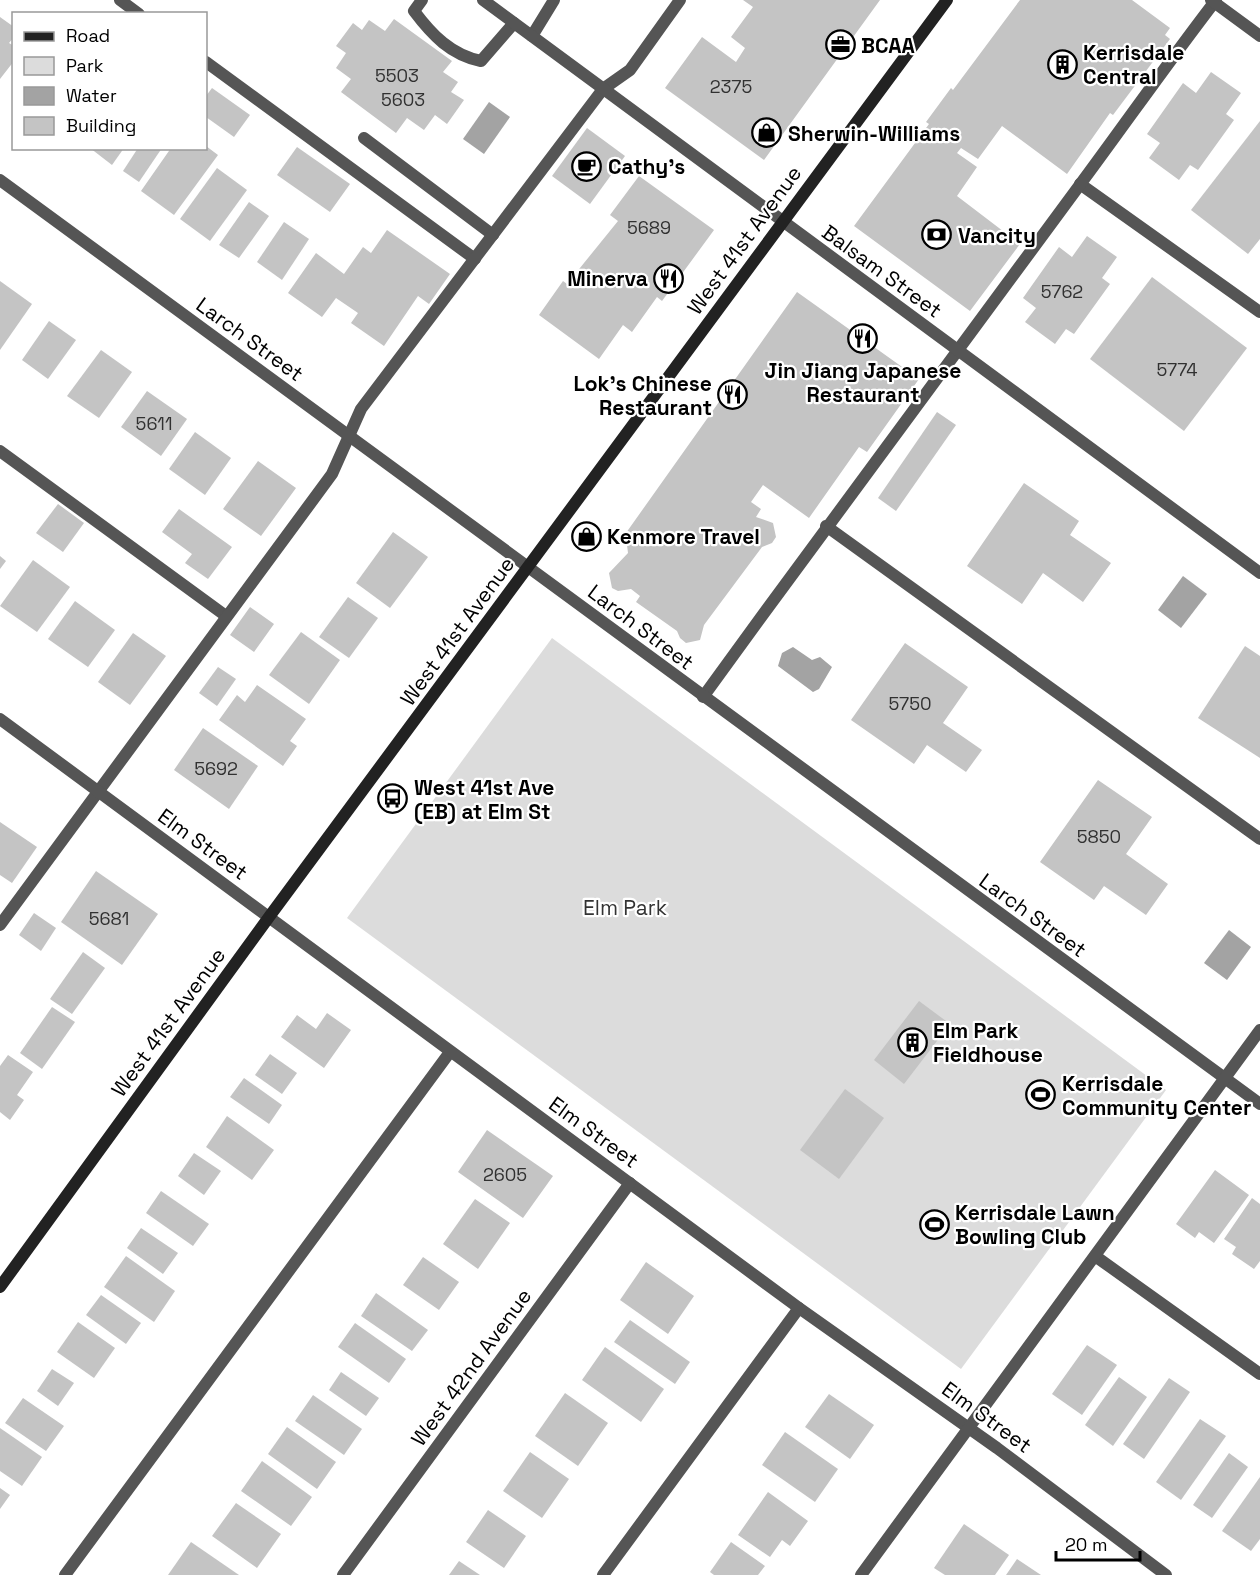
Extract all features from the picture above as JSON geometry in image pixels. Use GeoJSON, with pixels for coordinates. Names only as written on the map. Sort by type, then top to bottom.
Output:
{"type":"FeatureCollection","features":[{"type":"Feature","properties":{"kind":"main road","name":"West 41st Avenue"},"geometry":{"type":"LineString","coordinates":[[0,1287],[269,917],[947,0]]}},
{"type":"Feature","properties":{"kind":"street"},"geometry":{"type":"LineString","coordinates":[[120,0],[136,12]]}},
{"type":"Feature","properties":{"kind":"street"},"geometry":{"type":"LineString","coordinates":[[422,0],[414,11],[430,33],[463,57],[481,61],[514,23]]}},
{"type":"Feature","properties":{"kind":"street","name":"Balsam Street"},"geometry":{"type":"LineString","coordinates":[[483,0],[1260,573]]}},
{"type":"Feature","properties":{"kind":"street"},"geometry":{"type":"LineString","coordinates":[[532,36],[554,0]]}},
{"type":"Feature","properties":{"kind":"street"},"geometry":{"type":"LineString","coordinates":[[0,925],[332,474],[361,409],[603,89],[630,70],[680,0]]}},
{"type":"Feature","properties":{"kind":"street"},"geometry":{"type":"LineString","coordinates":[[703,697],[826,526],[1214,1],[1260,36]]}},
{"type":"Feature","properties":{"kind":"street"},"geometry":{"type":"LineString","coordinates":[[207,63],[475,259]]}},
{"type":"Feature","properties":{"kind":"street"},"geometry":{"type":"LineString","coordinates":[[364,138],[493,235]]}},
{"type":"Feature","properties":{"kind":"street","name":"Larch Street"},"geometry":{"type":"LineString","coordinates":[[0,180],[1260,1104]]}},
{"type":"Feature","properties":{"kind":"street"},"geometry":{"type":"LineString","coordinates":[[1080,184],[1260,312]]}},
{"type":"Feature","properties":{"kind":"street"},"geometry":{"type":"LineString","coordinates":[[0,451],[226,616]]}},
{"type":"Feature","properties":{"kind":"street"},"geometry":{"type":"LineString","coordinates":[[826,526],[1260,839]]}},
{"type":"Feature","properties":{"kind":"street","name":"Elm Street"},"geometry":{"type":"LineString","coordinates":[[0,719],[799,1308],[970,1428],[1166,1575]]}},
{"type":"Feature","properties":{"kind":"street"},"geometry":{"type":"LineString","coordinates":[[861,1575],[1260,1030]]}},
{"type":"Feature","properties":{"kind":"street"},"geometry":{"type":"LineString","coordinates":[[64,1575],[450,1052]]}},
{"type":"Feature","properties":{"kind":"street","name":"West 42nd Avenue"},"geometry":{"type":"LineString","coordinates":[[343,1575],[630,1183]]}},
{"type":"Feature","properties":{"kind":"street"},"geometry":{"type":"LineString","coordinates":[[1095,1256],[1260,1374]]}},
{"type":"Feature","properties":{"kind":"street"},"geometry":{"type":"LineString","coordinates":[[603,1575],[799,1308]]}},
{"type":"Feature","properties":{"kind":"green space","name":"Elm Park"},"geometry":{"type":"Polygon","coordinates":[[[552,638],[1166,1090],[961,1369],[347,918],[552,638]]]}},
{"type":"Feature","properties":{"kind":"water"},"geometry":{"type":"Polygon","coordinates":[[[489,102],[510,117],[484,154],[463,139],[489,102]]]}},
{"type":"Feature","properties":{"kind":"water"},"geometry":{"type":"Polygon","coordinates":[[[1183,576],[1207,594],[1181,628],[1158,610],[1183,576]]]}},
{"type":"Feature","properties":{"kind":"water"},"geometry":{"type":"Polygon","coordinates":[[[793,647],[812,660],[820,657],[832,667],[819,689],[813,692],[778,666],[782,653],[793,647]]]}},
{"type":"Feature","properties":{"kind":"water"},"geometry":{"type":"Polygon","coordinates":[[[1229,930],[1251,947],[1227,980],[1204,963],[1229,930]]]}},
{"type":"Feature","properties":{"kind":"building"},"geometry":{"type":"Polygon","coordinates":[[[743,0],[880,0],[764,160],[665,88],[702,37],[736,62],[745,48],[731,37],[753,7],[743,0]]]}},
{"type":"Feature","properties":{"kind":"building"},"geometry":{"type":"Polygon","coordinates":[[[1020,0],[1132,0],[1170,28],[1165,35],[1170,39],[1113,115],[1110,113],[1067,174],[1002,126],[978,159],[961,148],[957,153],[977,167],[957,196],[1020,244],[970,311],[854,226],[929,124],[926,122],[951,88],[953,90],[1020,0]]]}},
{"type":"Feature","properties":{"kind":"building"},"geometry":{"type":"Polygon","coordinates":[[[0,17],[12,26],[12,39],[9,43],[12,45],[12,64],[0,79],[0,17]]]}},
{"type":"Feature","properties":{"kind":"building"},"geometry":{"type":"Polygon","coordinates":[[[394,19],[452,61],[443,72],[458,82],[451,92],[464,100],[447,124],[435,115],[424,130],[407,118],[396,133],[341,92],[351,79],[336,68],[346,53],[336,46],[353,23],[362,30],[369,20],[385,31],[394,19]]]}},
{"type":"Feature","properties":{"kind":"building"},"geometry":{"type":"Polygon","coordinates":[[[1211,72],[1241,93],[1226,114],[1234,120],[1198,170],[1190,165],[1179,180],[1149,158],[1160,143],[1147,134],[1183,83],[1196,93],[1211,72]]]}},
{"type":"Feature","properties":{"kind":"building"},"geometry":{"type":"Polygon","coordinates":[[[212,88],[250,115],[234,137],[207,118],[207,95],[212,88]]]}},
{"type":"Feature","properties":{"kind":"building"},"geometry":{"type":"Polygon","coordinates":[[[1260,121],[1260,239],[1248,254],[1191,210],[1260,121]]]}},
{"type":"Feature","properties":{"kind":"building"},"geometry":{"type":"Polygon","coordinates":[[[587,128],[625,156],[590,204],[552,176],[587,128]]]}},
{"type":"Feature","properties":{"kind":"building"},"geometry":{"type":"Polygon","coordinates":[[[207,147],[218,155],[174,215],[141,191],[170,150],[207,150],[207,147]]]}},
{"type":"Feature","properties":{"kind":"building"},"geometry":{"type":"Polygon","coordinates":[[[297,147],[350,184],[330,212],[277,175],[297,147]]]}},
{"type":"Feature","properties":{"kind":"building"},"geometry":{"type":"Polygon","coordinates":[[[93,150],[123,150],[112,165],[93,150]]]}},
{"type":"Feature","properties":{"kind":"building"},"geometry":{"type":"Polygon","coordinates":[[[137,150],[161,150],[139,182],[123,171],[137,150]]]}},
{"type":"Feature","properties":{"kind":"building"},"geometry":{"type":"Polygon","coordinates":[[[217,168],[247,190],[210,241],[180,219],[217,168]]]}},
{"type":"Feature","properties":{"kind":"building"},"geometry":{"type":"Polygon","coordinates":[[[639,176],[714,230],[662,301],[657,297],[632,332],[623,325],[599,359],[539,315],[563,281],[567,284],[618,221],[610,215],[639,176]]]}},
{"type":"Feature","properties":{"kind":"building"},"geometry":{"type":"Polygon","coordinates":[[[249,202],[269,216],[239,258],[219,245],[249,202]]]}},
{"type":"Feature","properties":{"kind":"building"},"geometry":{"type":"Polygon","coordinates":[[[284,222],[309,239],[282,280],[257,262],[284,222]]]}},
{"type":"Feature","properties":{"kind":"building"},"geometry":{"type":"Polygon","coordinates":[[[387,230],[450,274],[429,304],[418,296],[384,346],[351,323],[358,313],[336,298],[322,317],[288,293],[316,253],[344,274],[363,247],[371,253],[387,230]]]}},
{"type":"Feature","properties":{"kind":"building"},"geometry":{"type":"Polygon","coordinates":[[[1087,236],[1117,257],[1102,278],[1110,284],[1074,334],[1066,329],[1055,344],[1025,322],[1036,308],[1023,298],[1059,247],[1072,257],[1087,236]]]}},
{"type":"Feature","properties":{"kind":"building"},"geometry":{"type":"Polygon","coordinates":[[[1152,277],[1247,348],[1184,431],[1090,359],[1152,277]]]}},
{"type":"Feature","properties":{"kind":"building"},"geometry":{"type":"Polygon","coordinates":[[[0,281],[32,304],[0,350],[0,281]]]}},
{"type":"Feature","properties":{"kind":"building"},"geometry":{"type":"Polygon","coordinates":[[[797,292],[919,379],[867,452],[859,447],[809,518],[763,485],[751,502],[761,509],[756,517],[773,523],[776,537],[772,543],[762,547],[704,625],[700,640],[686,643],[677,631],[636,602],[640,596],[631,589],[618,591],[612,588],[609,573],[628,553],[627,545],[621,540],[797,292]]]}},
{"type":"Feature","properties":{"kind":"building"},"geometry":{"type":"Polygon","coordinates":[[[49,321],[76,340],[48,379],[22,360],[49,321]]]}},
{"type":"Feature","properties":{"kind":"building"},"geometry":{"type":"Polygon","coordinates":[[[101,350],[132,372],[99,418],[67,396],[101,350]]]}},
{"type":"Feature","properties":{"kind":"building"},"geometry":{"type":"Polygon","coordinates":[[[147,391],[187,419],[161,456],[121,427],[147,391]]]}},
{"type":"Feature","properties":{"kind":"building"},"geometry":{"type":"Polygon","coordinates":[[[937,412],[956,425],[896,511],[878,498],[937,412]]]}},
{"type":"Feature","properties":{"kind":"building"},"geometry":{"type":"Polygon","coordinates":[[[195,432],[231,458],[205,495],[169,469],[195,432]]]}},
{"type":"Feature","properties":{"kind":"building"},"geometry":{"type":"Polygon","coordinates":[[[258,461],[296,488],[261,536],[223,509],[258,461]]]}},
{"type":"Feature","properties":{"kind":"building"},"geometry":{"type":"Polygon","coordinates":[[[1024,483],[1079,521],[1070,535],[1111,563],[1083,602],[1043,573],[1022,604],[967,566],[1024,483]]]}},
{"type":"Feature","properties":{"kind":"building"},"geometry":{"type":"Polygon","coordinates":[[[58,504],[84,523],[63,552],[36,533],[58,504]]]}},
{"type":"Feature","properties":{"kind":"building"},"geometry":{"type":"Polygon","coordinates":[[[179,509],[232,547],[208,579],[185,563],[192,554],[162,532],[179,509]]]}},
{"type":"Feature","properties":{"kind":"building"},"geometry":{"type":"Polygon","coordinates":[[[393,532],[428,557],[390,608],[356,583],[393,532]]]}},
{"type":"Feature","properties":{"kind":"building"},"geometry":{"type":"Polygon","coordinates":[[[0,556],[6,561],[0,569],[0,556]]]}},
{"type":"Feature","properties":{"kind":"building"},"geometry":{"type":"Polygon","coordinates":[[[33,560],[70,587],[37,632],[0,606],[33,560]]]}},
{"type":"Feature","properties":{"kind":"building"},"geometry":{"type":"Polygon","coordinates":[[[348,597],[378,618],[349,658],[319,637],[348,597]]]}},
{"type":"Feature","properties":{"kind":"building"},"geometry":{"type":"Polygon","coordinates":[[[75,601],[115,630],[88,667],[48,639],[75,601]]]}},
{"type":"Feature","properties":{"kind":"building"},"geometry":{"type":"Polygon","coordinates":[[[250,607],[274,624],[254,652],[230,635],[250,607]]]}},
{"type":"Feature","properties":{"kind":"building"},"geometry":{"type":"Polygon","coordinates":[[[301,632],[340,660],[309,704],[269,675],[301,632]]]}},
{"type":"Feature","properties":{"kind":"building"},"geometry":{"type":"Polygon","coordinates":[[[133,633],[166,656],[130,705],[98,682],[133,633]]]}},
{"type":"Feature","properties":{"kind":"building"},"geometry":{"type":"Polygon","coordinates":[[[905,643],[968,687],[943,723],[982,750],[966,772],[927,745],[914,764],[851,720],[905,643]]]}},
{"type":"Feature","properties":{"kind":"building"},"geometry":{"type":"Polygon","coordinates":[[[1245,646],[1260,656],[1260,758],[1198,718],[1245,646]]]}},
{"type":"Feature","properties":{"kind":"building"},"geometry":{"type":"Polygon","coordinates":[[[218,667],[236,679],[217,706],[199,693],[218,667]]]}},
{"type":"Feature","properties":{"kind":"building"},"geometry":{"type":"Polygon","coordinates":[[[257,685],[306,719],[290,741],[297,746],[283,766],[219,720],[237,695],[245,702],[257,685]]]}},
{"type":"Feature","properties":{"kind":"building"},"geometry":{"type":"Polygon","coordinates":[[[203,728],[258,766],[229,809],[174,770],[203,728]]]}},
{"type":"Feature","properties":{"kind":"building"},"geometry":{"type":"Polygon","coordinates":[[[1098,780],[1152,817],[1126,854],[1168,884],[1146,915],[1104,886],[1094,900],[1040,862],[1098,780]]]}},
{"type":"Feature","properties":{"kind":"building"},"geometry":{"type":"Polygon","coordinates":[[[0,822],[37,847],[12,883],[0,875],[0,822]]]}},
{"type":"Feature","properties":{"kind":"building"},"geometry":{"type":"Polygon","coordinates":[[[96,871],[158,914],[122,965],[61,922],[96,871]]]}},
{"type":"Feature","properties":{"kind":"building"},"geometry":{"type":"Polygon","coordinates":[[[34,913],[56,928],[41,951],[19,935],[34,913]]]}},
{"type":"Feature","properties":{"kind":"building"},"geometry":{"type":"Polygon","coordinates":[[[83,952],[105,968],[72,1014],[50,999],[83,952]]]}},
{"type":"Feature","properties":{"kind":"building","name":"Elm Park Fieldhouse"},"geometry":{"type":"Polygon","coordinates":[[[919,1001],[950,1024],[904,1084],[874,1060],[919,1001]]]}},
{"type":"Feature","properties":{"kind":"building"},"geometry":{"type":"Polygon","coordinates":[[[52,1007],[75,1022],[42,1069],[20,1053],[52,1007]]]}},
{"type":"Feature","properties":{"kind":"building"},"geometry":{"type":"Polygon","coordinates":[[[327,1013],[351,1030],[324,1068],[281,1037],[297,1015],[316,1029],[327,1013]]]}},
{"type":"Feature","properties":{"kind":"building"},"geometry":{"type":"Polygon","coordinates":[[[270,1054],[297,1073],[282,1094],[255,1075],[270,1054]]]}},
{"type":"Feature","properties":{"kind":"building"},"geometry":{"type":"Polygon","coordinates":[[[8,1055],[33,1072],[17,1095],[24,1100],[10,1120],[0,1112],[0,1066],[8,1055]]]}},
{"type":"Feature","properties":{"kind":"building"},"geometry":{"type":"Polygon","coordinates":[[[244,1078],[282,1105],[269,1124],[230,1097],[244,1078]]]}},
{"type":"Feature","properties":{"kind":"building"},"geometry":{"type":"Polygon","coordinates":[[[845,1089],[884,1118],[839,1179],[800,1150],[845,1089]]]}},
{"type":"Feature","properties":{"kind":"building"},"geometry":{"type":"Polygon","coordinates":[[[227,1116],[274,1150],[252,1180],[206,1147],[227,1116]]]}},
{"type":"Feature","properties":{"kind":"building"},"geometry":{"type":"Polygon","coordinates":[[[487,1130],[553,1176],[523,1218],[458,1172],[487,1130]]]}},
{"type":"Feature","properties":{"kind":"building"},"geometry":{"type":"Polygon","coordinates":[[[194,1153],[221,1171],[204,1195],[178,1176],[194,1153]]]}},
{"type":"Feature","properties":{"kind":"building"},"geometry":{"type":"Polygon","coordinates":[[[1215,1170],[1249,1195],[1214,1243],[1199,1232],[1195,1238],[1176,1224],[1215,1170]]]}},
{"type":"Feature","properties":{"kind":"building"},"geometry":{"type":"Polygon","coordinates":[[[161,1191],[209,1224],[193,1246],[146,1213],[161,1191]]]}},
{"type":"Feature","properties":{"kind":"building"},"geometry":{"type":"Polygon","coordinates":[[[1252,1198],[1260,1204],[1260,1261],[1254,1269],[1232,1254],[1236,1247],[1224,1239],[1252,1198]]]}},
{"type":"Feature","properties":{"kind":"building"},"geometry":{"type":"Polygon","coordinates":[[[475,1199],[510,1223],[478,1269],[443,1244],[475,1199]]]}},
{"type":"Feature","properties":{"kind":"building"},"geometry":{"type":"Polygon","coordinates":[[[141,1228],[178,1253],[163,1274],[127,1248],[141,1228]]]}},
{"type":"Feature","properties":{"kind":"building"},"geometry":{"type":"Polygon","coordinates":[[[126,1256],[175,1291],[154,1322],[104,1287],[126,1256]]]}},
{"type":"Feature","properties":{"kind":"building"},"geometry":{"type":"Polygon","coordinates":[[[423,1257],[459,1282],[439,1310],[403,1285],[423,1257]]]}},
{"type":"Feature","properties":{"kind":"building"},"geometry":{"type":"Polygon","coordinates":[[[646,1262],[694,1296],[668,1334],[620,1300],[646,1262]]]}},
{"type":"Feature","properties":{"kind":"building"},"geometry":{"type":"Polygon","coordinates":[[[376,1293],[428,1330],[412,1351],[361,1316],[376,1293]]]}},
{"type":"Feature","properties":{"kind":"building"},"geometry":{"type":"Polygon","coordinates":[[[101,1295],[141,1323],[126,1344],[86,1315],[101,1295]]]}},
{"type":"Feature","properties":{"kind":"building"},"geometry":{"type":"Polygon","coordinates":[[[630,1320],[690,1362],[675,1384],[614,1342],[630,1320]]]}},
{"type":"Feature","properties":{"kind":"building"},"geometry":{"type":"Polygon","coordinates":[[[78,1322],[115,1348],[94,1378],[57,1352],[78,1322]]]}},
{"type":"Feature","properties":{"kind":"building"},"geometry":{"type":"Polygon","coordinates":[[[355,1323],[406,1359],[389,1383],[338,1347],[355,1323]]]}},
{"type":"Feature","properties":{"kind":"building"},"geometry":{"type":"Polygon","coordinates":[[[1087,1345],[1117,1365],[1082,1415],[1052,1394],[1087,1345]]]}},
{"type":"Feature","properties":{"kind":"building"},"geometry":{"type":"Polygon","coordinates":[[[605,1347],[664,1389],[641,1422],[582,1380],[605,1347]]]}},
{"type":"Feature","properties":{"kind":"building"},"geometry":{"type":"Polygon","coordinates":[[[52,1369],[74,1383],[58,1406],[37,1391],[52,1369]]]}},
{"type":"Feature","properties":{"kind":"building"},"geometry":{"type":"Polygon","coordinates":[[[341,1372],[379,1398],[366,1416],[329,1390],[341,1372]]]}},
{"type":"Feature","properties":{"kind":"building"},"geometry":{"type":"Polygon","coordinates":[[[1119,1377],[1147,1397],[1113,1446],[1085,1425],[1119,1377]]]}},
{"type":"Feature","properties":{"kind":"building"},"geometry":{"type":"Polygon","coordinates":[[[1169,1378],[1190,1392],[1144,1459],[1123,1444],[1169,1378]]]}},
{"type":"Feature","properties":{"kind":"building"},"geometry":{"type":"Polygon","coordinates":[[[565,1393],[608,1423],[578,1466],[535,1436],[565,1393]]]}},
{"type":"Feature","properties":{"kind":"building"},"geometry":{"type":"Polygon","coordinates":[[[829,1394],[874,1425],[850,1459],[805,1427],[829,1394]]]}},
{"type":"Feature","properties":{"kind":"building"},"geometry":{"type":"Polygon","coordinates":[[[313,1395],[362,1429],[344,1455],[295,1421],[313,1395]]]}},
{"type":"Feature","properties":{"kind":"building"},"geometry":{"type":"Polygon","coordinates":[[[23,1398],[64,1426],[46,1451],[5,1423],[23,1398]]]}},
{"type":"Feature","properties":{"kind":"building"},"geometry":{"type":"Polygon","coordinates":[[[1200,1419],[1226,1436],[1181,1500],[1156,1482],[1200,1419]]]}},
{"type":"Feature","properties":{"kind":"building"},"geometry":{"type":"Polygon","coordinates":[[[287,1427],[336,1462],[317,1489],[268,1454],[287,1427]]]}},
{"type":"Feature","properties":{"kind":"building"},"geometry":{"type":"Polygon","coordinates":[[[0,1428],[42,1457],[22,1486],[0,1471],[0,1428]]]}},
{"type":"Feature","properties":{"kind":"building"},"geometry":{"type":"Polygon","coordinates":[[[785,1432],[838,1469],[815,1502],[762,1465],[785,1432]]]}},
{"type":"Feature","properties":{"kind":"building"},"geometry":{"type":"Polygon","coordinates":[[[530,1452],[569,1479],[542,1518],[503,1491],[530,1452]]]}},
{"type":"Feature","properties":{"kind":"building"},"geometry":{"type":"Polygon","coordinates":[[[1229,1453],[1248,1467],[1212,1518],[1193,1505],[1229,1453]]]}},
{"type":"Feature","properties":{"kind":"building"},"geometry":{"type":"Polygon","coordinates":[[[262,1461],[312,1497],[291,1526],[241,1491],[262,1461]]]}},
{"type":"Feature","properties":{"kind":"building"},"geometry":{"type":"Polygon","coordinates":[[[1260,1477],[1260,1539],[1251,1551],[1222,1531],[1260,1477]]]}},
{"type":"Feature","properties":{"kind":"building"},"geometry":{"type":"Polygon","coordinates":[[[0,1488],[10,1495],[0,1509],[0,1488]]]}},
{"type":"Feature","properties":{"kind":"building"},"geometry":{"type":"Polygon","coordinates":[[[768,1492],[808,1521],[790,1546],[782,1540],[770,1557],[738,1535],[768,1492]]]}},
{"type":"Feature","properties":{"kind":"building"},"geometry":{"type":"Polygon","coordinates":[[[236,1503],[281,1534],[257,1568],[212,1536],[236,1503]]]}},
{"type":"Feature","properties":{"kind":"building"},"geometry":{"type":"Polygon","coordinates":[[[488,1510],[526,1536],[504,1568],[466,1542],[488,1510]]]}},
{"type":"Feature","properties":{"kind":"building"},"geometry":{"type":"Polygon","coordinates":[[[964,1524],[1009,1555],[995,1575],[945,1575],[934,1568],[964,1524]]]}},
{"type":"Feature","properties":{"kind":"building"},"geometry":{"type":"Polygon","coordinates":[[[191,1542],[239,1575],[168,1575],[191,1542]]]}},
{"type":"Feature","properties":{"kind":"building"},"geometry":{"type":"Polygon","coordinates":[[[731,1542],[765,1566],[758,1575],[714,1575],[710,1572],[731,1542]]]}},
{"type":"Feature","properties":{"kind":"building"},"geometry":{"type":"Polygon","coordinates":[[[1017,1559],[1041,1575],[1006,1575],[1017,1559]]]}},
{"type":"Feature","properties":{"kind":"building"},"geometry":{"type":"Polygon","coordinates":[[[459,1561],[480,1575],[449,1575],[459,1561]]]}},
{"type":"Feature","properties":{"kind":"place","name":"BCAA"},"geometry":{"type":"Point","coordinates":[840,45]}},
{"type":"Feature","properties":{"kind":"place","name":"Kerrisdale Central"},"geometry":{"type":"Point","coordinates":[1062,64]}},
{"type":"Feature","properties":{"kind":"place","name":"Sherwin-Williams"},"geometry":{"type":"Point","coordinates":[767,133]}},
{"type":"Feature","properties":{"kind":"place","name":"Cathy's"},"geometry":{"type":"Point","coordinates":[587,166]}},
{"type":"Feature","properties":{"kind":"place","name":"Vancity"},"geometry":{"type":"Point","coordinates":[937,235]}},
{"type":"Feature","properties":{"kind":"place","name":"Minerva"},"geometry":{"type":"Point","coordinates":[669,278]}},
{"type":"Feature","properties":{"kind":"place","name":"Jin Jiang Japanese Restaurant"},"geometry":{"type":"Point","coordinates":[863,339]}},
{"type":"Feature","properties":{"kind":"place","name":"Lok's Chinese Restaurant"},"geometry":{"type":"Point","coordinates":[733,395]}},
{"type":"Feature","properties":{"kind":"place","name":"Kenmore Travel"},"geometry":{"type":"Point","coordinates":[586,536]}},
{"type":"Feature","properties":{"kind":"place","name":"West 41st Ave (EB) at Elm St"},"geometry":{"type":"Point","coordinates":[393,799]}},
{"type":"Feature","properties":{"kind":"place","name":"Elm Park Fieldhouse"},"geometry":{"type":"Point","coordinates":[912,1042]}},
{"type":"Feature","properties":{"kind":"place","name":"Kerrisdale Community Center"},"geometry":{"type":"Point","coordinates":[1041,1095]}},
{"type":"Feature","properties":{"kind":"place","name":"Kerrisdale Lawn Bowling Club"},"geometry":{"type":"Point","coordinates":[934,1224]}}]}
